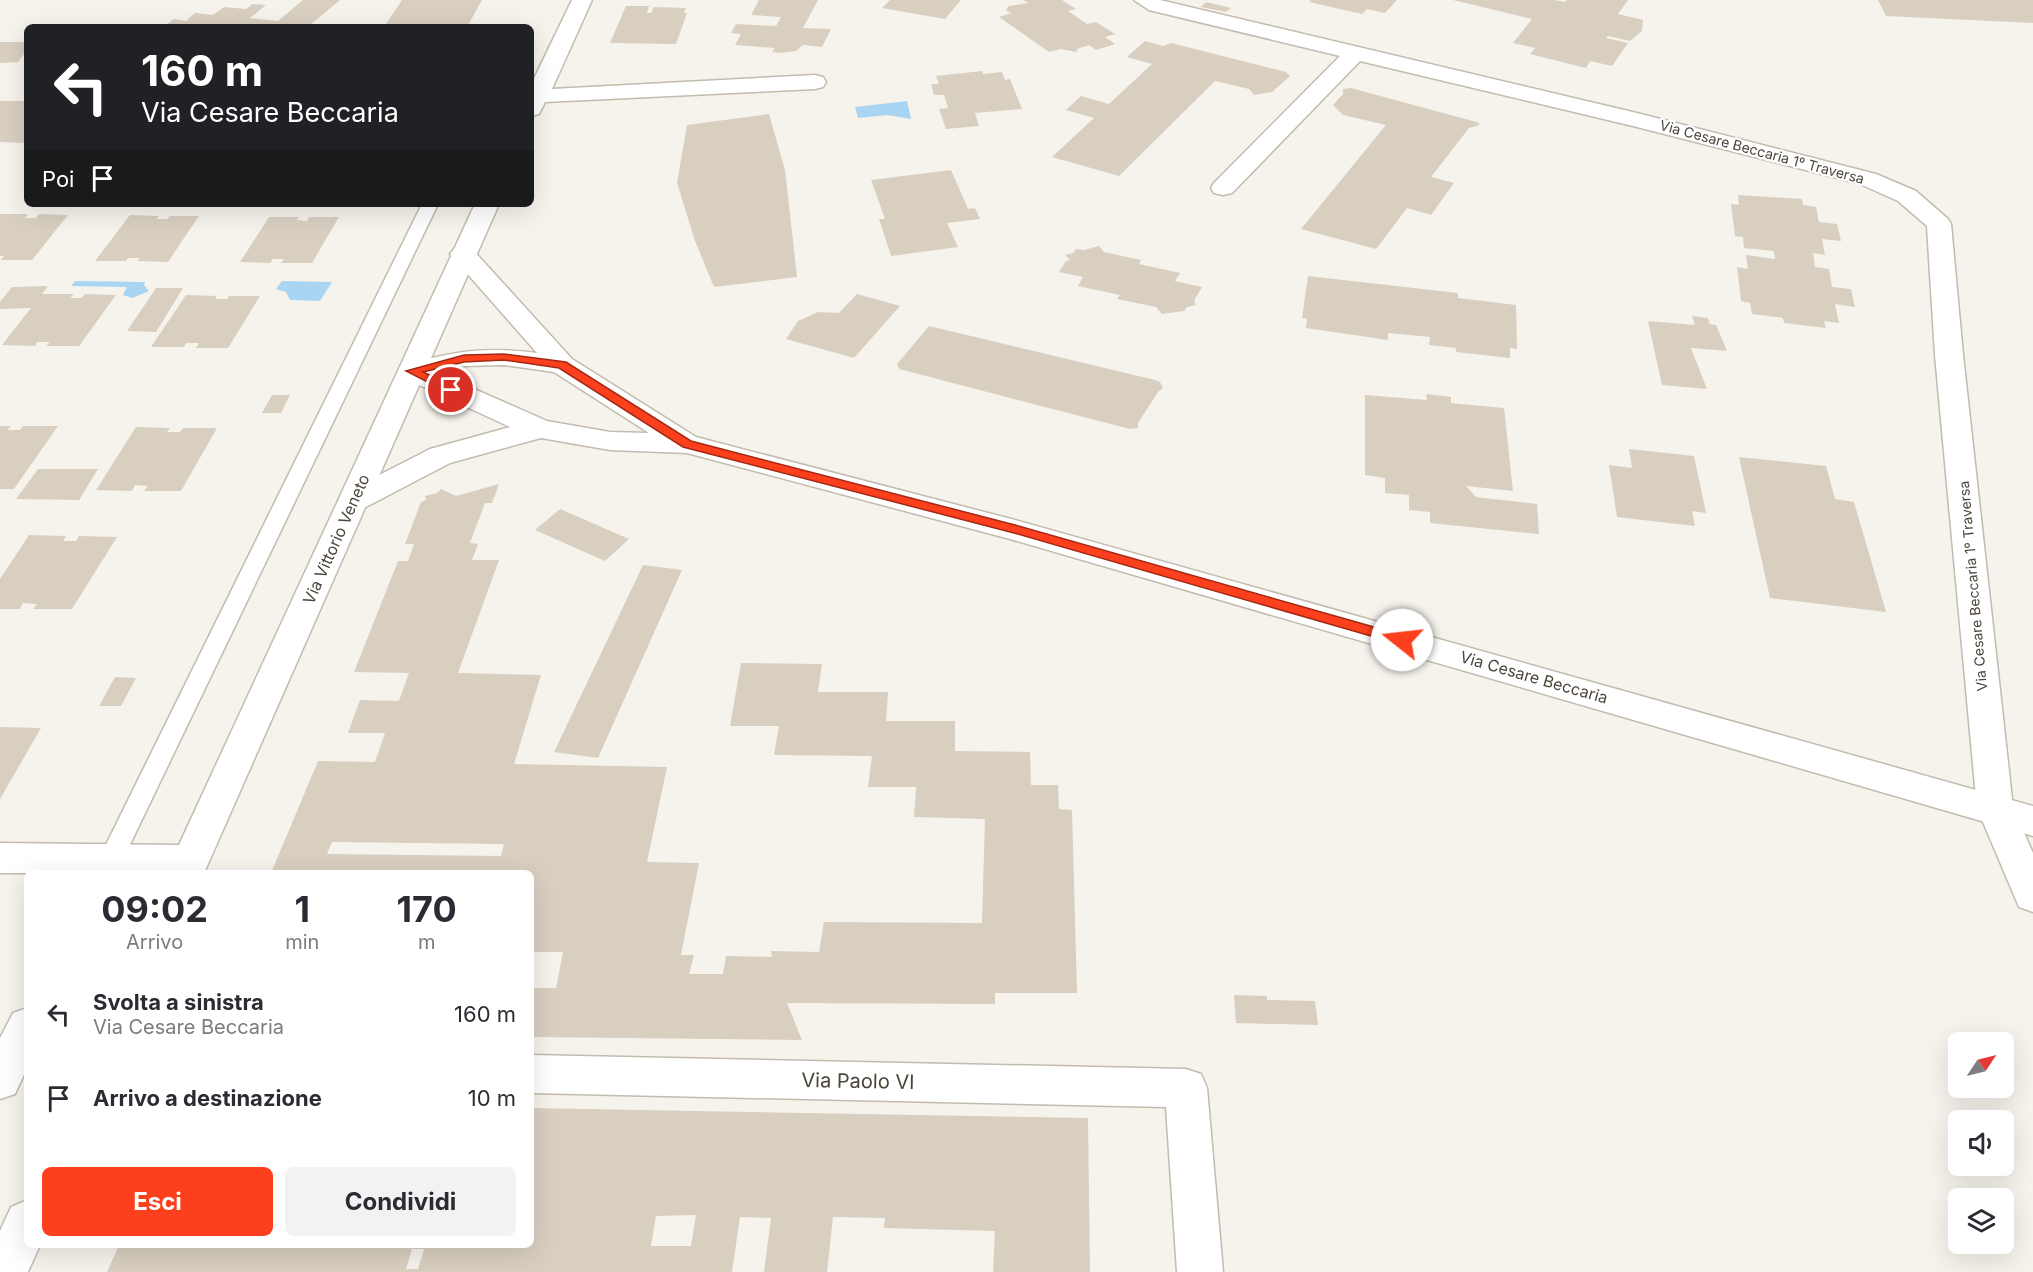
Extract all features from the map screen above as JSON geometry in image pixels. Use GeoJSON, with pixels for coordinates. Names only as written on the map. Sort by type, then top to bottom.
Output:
{"type":"FeatureCollection","features":[{"type":"Feature","properties":{"kind":"street"},"geometry":{"type":"LineString","coordinates":[[582,0],[534,103],[815,82]]}},
{"type":"Feature","properties":{"kind":"street","name":"Via Cesare Beccaria 1º Traversa"},"geometry":{"type":"LineString","coordinates":[[1144,0],[1156,6],[1641,121],[1868,179],[1907,196],[1938,224],[1995,808],[2033,896]]}},
{"type":"Feature","properties":{"kind":"street"},"geometry":{"type":"LineString","coordinates":[[1223,188],[1355,53]]}},
{"type":"Feature","properties":{"kind":"street","name":"Via Vittorio Veneto"},"geometry":{"type":"LineString","coordinates":[[188,866],[486,207]]}},
{"type":"Feature","properties":{"kind":"street","name":"Via Cesare Beccaria"},"geometry":{"type":"LineString","coordinates":[[463,254],[562,365],[687,444]]}},
{"type":"Feature","properties":{"kind":"street","name":"Via Cesare Beccaria"},"geometry":{"type":"LineString","coordinates":[[412,371],[474,358],[504,357],[562,365]]}},
{"type":"Feature","properties":{"kind":"street","name":"Via Cesare Beccaria"},"geometry":{"type":"LineString","coordinates":[[412,371],[491,409],[542,429],[610,441],[687,444],[1015,530],[1995,808],[2033,821]]}},
{"type":"Feature","properties":{"kind":"street","name":"Via Cesare Beccaria"},"geometry":{"type":"LineString","coordinates":[[353,501],[440,456],[483,442],[542,429]]}},
{"type":"Feature","properties":{"kind":"street"},"geometry":{"type":"LineString","coordinates":[[0,858],[107,866],[188,866]]}},
{"type":"Feature","properties":{"kind":"street"},"geometry":{"type":"LineString","coordinates":[[0,1080],[24,1032]]}},
{"type":"Feature","properties":{"kind":"street","name":"Via Paolo VI"},"geometry":{"type":"LineString","coordinates":[[534,1074],[1186,1088],[1200,1272]]}},
{"type":"Feature","properties":{"kind":"street"},"geometry":{"type":"LineString","coordinates":[[4,1272],[24,1229]]}},
{"type":"Feature","properties":{"kind":"lane"},"geometry":{"type":"LineString","coordinates":[[107,866],[429,207]]}},
{"type":"Feature","properties":{"kind":"water"},"geometry":{"type":"Polygon","coordinates":[[[907,101],[911,119],[887,115],[858,118],[855,107],[907,101]]]}},
{"type":"Feature","properties":{"kind":"water"},"geometry":{"type":"Polygon","coordinates":[[[75,281],[145,282],[144,285],[149,291],[132,298],[123,295],[127,287],[71,286],[75,281]]]}},
{"type":"Feature","properties":{"kind":"water"},"geometry":{"type":"Polygon","coordinates":[[[282,281],[332,282],[320,301],[290,300],[286,292],[276,289],[282,281]]]}},
{"type":"Feature","properties":{"kind":"building"},"geometry":{"type":"Polygon","coordinates":[[[303,0],[340,0],[311,24],[167,24],[174,19],[186,21],[195,13],[213,15],[224,7],[246,9],[252,4],[266,5],[250,18],[278,21],[303,0]]]}},
{"type":"Feature","properties":{"kind":"building"},"geometry":{"type":"Polygon","coordinates":[[[402,0],[482,0],[469,24],[386,24],[402,0]]]}},
{"type":"Feature","properties":{"kind":"building"},"geometry":{"type":"Polygon","coordinates":[[[759,0],[818,0],[803,28],[831,29],[822,47],[803,45],[796,51],[781,53],[772,52],[775,48],[735,45],[741,34],[731,33],[736,24],[776,26],[781,17],[751,15],[759,0]]]}},
{"type":"Feature","properties":{"kind":"building"},"geometry":{"type":"Polygon","coordinates":[[[890,0],[961,0],[945,19],[882,8],[890,0]]]}},
{"type":"Feature","properties":{"kind":"building"},"geometry":{"type":"Polygon","coordinates":[[[1023,0],[1062,0],[1076,9],[1068,11],[1087,24],[1096,22],[1115,34],[1105,37],[1115,44],[1096,50],[1089,45],[1077,49],[1077,52],[1061,49],[1049,52],[999,17],[1011,13],[1006,10],[1009,6],[1028,3],[1023,0]]]}},
{"type":"Feature","properties":{"kind":"building"},"geometry":{"type":"Polygon","coordinates":[[[1311,0],[1397,0],[1385,13],[1367,9],[1362,14],[1309,2],[1311,0]]]}},
{"type":"Feature","properties":{"kind":"building"},"geometry":{"type":"Polygon","coordinates":[[[1453,0],[1554,0],[1565,2],[1567,0],[1628,0],[1618,14],[1643,20],[1642,31],[1630,41],[1608,36],[1606,38],[1628,43],[1612,66],[1590,61],[1586,68],[1530,54],[1535,48],[1513,43],[1532,19],[1453,0]]]}},
{"type":"Feature","properties":{"kind":"building"},"geometry":{"type":"Polygon","coordinates":[[[1878,0],[2033,0],[2033,23],[1886,16],[1878,0]]]}},
{"type":"Feature","properties":{"kind":"building"},"geometry":{"type":"Polygon","coordinates":[[[1206,2],[1231,8],[1226,12],[1201,7],[1206,2]]]}},
{"type":"Feature","properties":{"kind":"building"},"geometry":{"type":"Polygon","coordinates":[[[626,6],[649,6],[647,13],[651,13],[654,7],[686,8],[684,13],[687,13],[676,44],[610,43],[626,6]]]}},
{"type":"Feature","properties":{"kind":"building"},"geometry":{"type":"Polygon","coordinates":[[[1145,41],[1163,46],[1171,43],[1286,72],[1290,76],[1272,92],[1254,95],[1249,89],[1215,81],[1119,176],[1052,157],[1094,118],[1066,110],[1081,96],[1109,104],[1152,64],[1127,57],[1145,41]]]}},
{"type":"Feature","properties":{"kind":"building"},"geometry":{"type":"Polygon","coordinates":[[[0,42],[24,42],[24,54],[18,62],[0,63],[0,42]]]}},
{"type":"Feature","properties":{"kind":"building"},"geometry":{"type":"Polygon","coordinates":[[[982,71],[983,74],[1002,72],[1005,80],[1010,79],[1022,109],[975,113],[979,126],[946,129],[939,109],[948,108],[944,95],[934,95],[931,84],[939,84],[936,76],[982,71]]]}},
{"type":"Feature","properties":{"kind":"building"},"geometry":{"type":"Polygon","coordinates":[[[1351,88],[1480,123],[1469,128],[1431,177],[1454,183],[1431,215],[1407,208],[1376,249],[1301,229],[1386,125],[1343,115],[1333,105],[1343,94],[1343,89],[1351,88]]]}},
{"type":"Feature","properties":{"kind":"building"},"geometry":{"type":"Polygon","coordinates":[[[0,101],[24,101],[24,143],[0,142],[0,101]]]}},
{"type":"Feature","properties":{"kind":"building"},"geometry":{"type":"Polygon","coordinates":[[[769,114],[785,170],[797,277],[714,287],[695,241],[677,183],[687,125],[769,114]]]}},
{"type":"Feature","properties":{"kind":"building"},"geometry":{"type":"Polygon","coordinates":[[[951,170],[968,209],[975,208],[980,219],[947,223],[958,247],[891,256],[879,219],[885,219],[871,180],[951,170]]]}},
{"type":"Feature","properties":{"kind":"building"},"geometry":{"type":"Polygon","coordinates":[[[1738,195],[1802,199],[1803,205],[1816,207],[1819,222],[1837,224],[1841,241],[1822,239],[1825,255],[1813,253],[1815,267],[1829,269],[1832,287],[1851,289],[1855,307],[1835,304],[1839,323],[1824,321],[1826,328],[1784,323],[1783,318],[1752,314],[1750,303],[1741,301],[1737,267],[1748,269],[1746,255],[1775,259],[1774,251],[1744,248],[1743,237],[1735,236],[1731,204],[1739,205],[1738,195]]]}},
{"type":"Feature","properties":{"kind":"building"},"geometry":{"type":"Polygon","coordinates":[[[0,214],[28,214],[25,218],[36,218],[39,214],[68,215],[32,260],[1,260],[4,256],[0,256],[0,214]]]}},
{"type":"Feature","properties":{"kind":"building"},"geometry":{"type":"Polygon","coordinates":[[[130,215],[159,216],[157,219],[167,219],[170,216],[199,216],[168,262],[137,261],[140,258],[128,258],[126,261],[95,261],[130,215]]]}},
{"type":"Feature","properties":{"kind":"building"},"geometry":{"type":"Polygon","coordinates":[[[269,217],[299,217],[296,220],[307,221],[309,217],[339,217],[312,263],[281,263],[284,259],[272,259],[271,263],[240,262],[269,217]]]}},
{"type":"Feature","properties":{"kind":"building"},"geometry":{"type":"Polygon","coordinates":[[[1099,246],[1104,252],[1141,260],[1139,264],[1180,273],[1175,281],[1202,287],[1194,301],[1196,305],[1187,307],[1184,311],[1162,314],[1156,307],[1117,299],[1120,295],[1078,286],[1083,277],[1059,272],[1066,261],[1070,260],[1065,255],[1073,253],[1076,249],[1084,250],[1099,246]]]}},
{"type":"Feature","properties":{"kind":"building"},"geometry":{"type":"Polygon","coordinates":[[[1308,276],[1458,293],[1458,298],[1516,305],[1517,349],[1510,348],[1510,358],[1456,352],[1456,348],[1429,345],[1430,337],[1388,333],[1388,340],[1306,328],[1307,319],[1302,318],[1308,276]]]}},
{"type":"Feature","properties":{"kind":"building"},"geometry":{"type":"Polygon","coordinates":[[[48,286],[42,294],[74,294],[70,298],[81,298],[85,294],[116,295],[79,346],[46,346],[50,342],[37,342],[35,346],[2,345],[31,308],[0,309],[0,302],[12,287],[48,286]]]}},
{"type":"Feature","properties":{"kind":"building"},"geometry":{"type":"Polygon","coordinates":[[[156,288],[183,288],[156,332],[127,331],[156,288]]]}},
{"type":"Feature","properties":{"kind":"building"},"geometry":{"type":"Polygon","coordinates":[[[857,294],[900,306],[854,358],[786,339],[798,321],[818,312],[839,313],[857,294]]]}},
{"type":"Feature","properties":{"kind":"building"},"geometry":{"type":"Polygon","coordinates":[[[186,295],[217,296],[215,299],[227,299],[229,296],[260,296],[228,348],[196,348],[199,343],[186,343],[184,347],[151,347],[186,295]]]}},
{"type":"Feature","properties":{"kind":"building"},"geometry":{"type":"Polygon","coordinates":[[[1692,316],[1708,318],[1710,324],[1716,325],[1727,351],[1691,348],[1707,389],[1662,385],[1648,321],[1695,325],[1692,316]]]}},
{"type":"Feature","properties":{"kind":"building"},"geometry":{"type":"Polygon","coordinates":[[[929,326],[1155,380],[1160,382],[1163,388],[1138,423],[1138,428],[1130,429],[899,369],[897,364],[929,326]]]}},
{"type":"Feature","properties":{"kind":"building"},"geometry":{"type":"Polygon","coordinates":[[[1426,394],[1451,397],[1451,403],[1504,408],[1513,491],[1466,486],[1476,497],[1537,504],[1539,534],[1430,523],[1430,512],[1409,510],[1409,495],[1385,493],[1385,478],[1365,475],[1365,395],[1427,400],[1426,394]]]}},
{"type":"Feature","properties":{"kind":"building"},"geometry":{"type":"Polygon","coordinates":[[[272,395],[290,395],[281,413],[262,413],[272,395]]]}},
{"type":"Feature","properties":{"kind":"building"},"geometry":{"type":"Polygon","coordinates":[[[0,426],[11,426],[7,430],[20,430],[23,426],[58,426],[14,489],[0,489],[0,426]]]}},
{"type":"Feature","properties":{"kind":"building"},"geometry":{"type":"Polygon","coordinates":[[[136,427],[170,428],[167,432],[180,432],[183,428],[217,428],[181,491],[144,491],[148,486],[135,485],[132,491],[96,490],[136,427]]]}},
{"type":"Feature","properties":{"kind":"building"},"geometry":{"type":"Polygon","coordinates":[[[1629,449],[1694,456],[1706,513],[1692,511],[1695,526],[1617,517],[1609,465],[1632,468],[1629,449]]]}},
{"type":"Feature","properties":{"kind":"building"},"geometry":{"type":"Polygon","coordinates":[[[1739,457],[1826,466],[1835,499],[1854,502],[1886,612],[1770,598],[1739,457]]]}},
{"type":"Feature","properties":{"kind":"building"},"geometry":{"type":"Polygon","coordinates":[[[38,469],[98,469],[79,500],[16,499],[38,469]]]}},
{"type":"Feature","properties":{"kind":"building"},"geometry":{"type":"Polygon","coordinates":[[[499,484],[492,503],[485,503],[470,543],[478,544],[472,560],[499,560],[458,673],[541,675],[514,764],[667,767],[647,862],[699,863],[681,955],[694,955],[689,974],[723,974],[726,956],[772,957],[771,951],[819,952],[824,922],[982,923],[985,819],[914,817],[916,787],[868,787],[872,756],[774,755],[779,726],[730,726],[741,663],[822,664],[818,692],[888,692],[886,721],[955,721],[955,751],[1030,752],[1031,785],[1058,785],[1059,809],[1072,810],[1077,993],[995,993],[995,1004],[787,1003],[802,1040],[534,1037],[534,988],[556,988],[563,952],[534,952],[534,870],[272,870],[318,761],[375,762],[385,733],[348,733],[360,700],[399,701],[409,673],[354,672],[398,561],[408,561],[414,544],[405,544],[421,502],[426,500],[425,496],[437,493],[441,489],[456,496],[499,484]],[[332,842],[327,854],[501,856],[504,844],[332,842]]]}},
{"type":"Feature","properties":{"kind":"building"},"geometry":{"type":"Polygon","coordinates":[[[560,509],[629,539],[605,561],[535,530],[560,509]]]}},
{"type":"Feature","properties":{"kind":"building"},"geometry":{"type":"Polygon","coordinates":[[[29,535],[66,536],[63,541],[76,541],[79,536],[117,537],[72,609],[33,609],[37,604],[23,603],[20,609],[0,609],[0,579],[29,535]]]}},
{"type":"Feature","properties":{"kind":"building"},"geometry":{"type":"Polygon","coordinates":[[[643,565],[682,570],[598,758],[554,752],[643,565]]]}},
{"type":"Feature","properties":{"kind":"building"},"geometry":{"type":"Polygon","coordinates":[[[115,677],[136,678],[121,706],[99,706],[115,677]]]}},
{"type":"Feature","properties":{"kind":"building"},"geometry":{"type":"Polygon","coordinates":[[[0,727],[41,728],[0,799],[0,727]]]}},
{"type":"Feature","properties":{"kind":"building"},"geometry":{"type":"Polygon","coordinates":[[[1234,995],[1267,996],[1267,1000],[1315,1001],[1318,1025],[1236,1023],[1234,995]]]}},
{"type":"Feature","properties":{"kind":"building"},"geometry":{"type":"Polygon","coordinates":[[[534,1108],[1088,1118],[1090,1272],[993,1272],[995,1231],[884,1228],[885,1218],[833,1217],[827,1272],[764,1272],[771,1218],[740,1217],[732,1272],[107,1272],[118,1248],[534,1248],[534,1108]],[[696,1215],[656,1216],[651,1246],[691,1246],[696,1215]],[[412,1249],[406,1269],[418,1269],[424,1249],[412,1249]]]}},
{"type":"Feature","properties":{"kind":"route"},"geometry":{"type":"LineString","coordinates":[[451,390],[412,371],[464,358],[504,357],[562,365],[687,444],[1015,530],[1402,640]]}}]}
